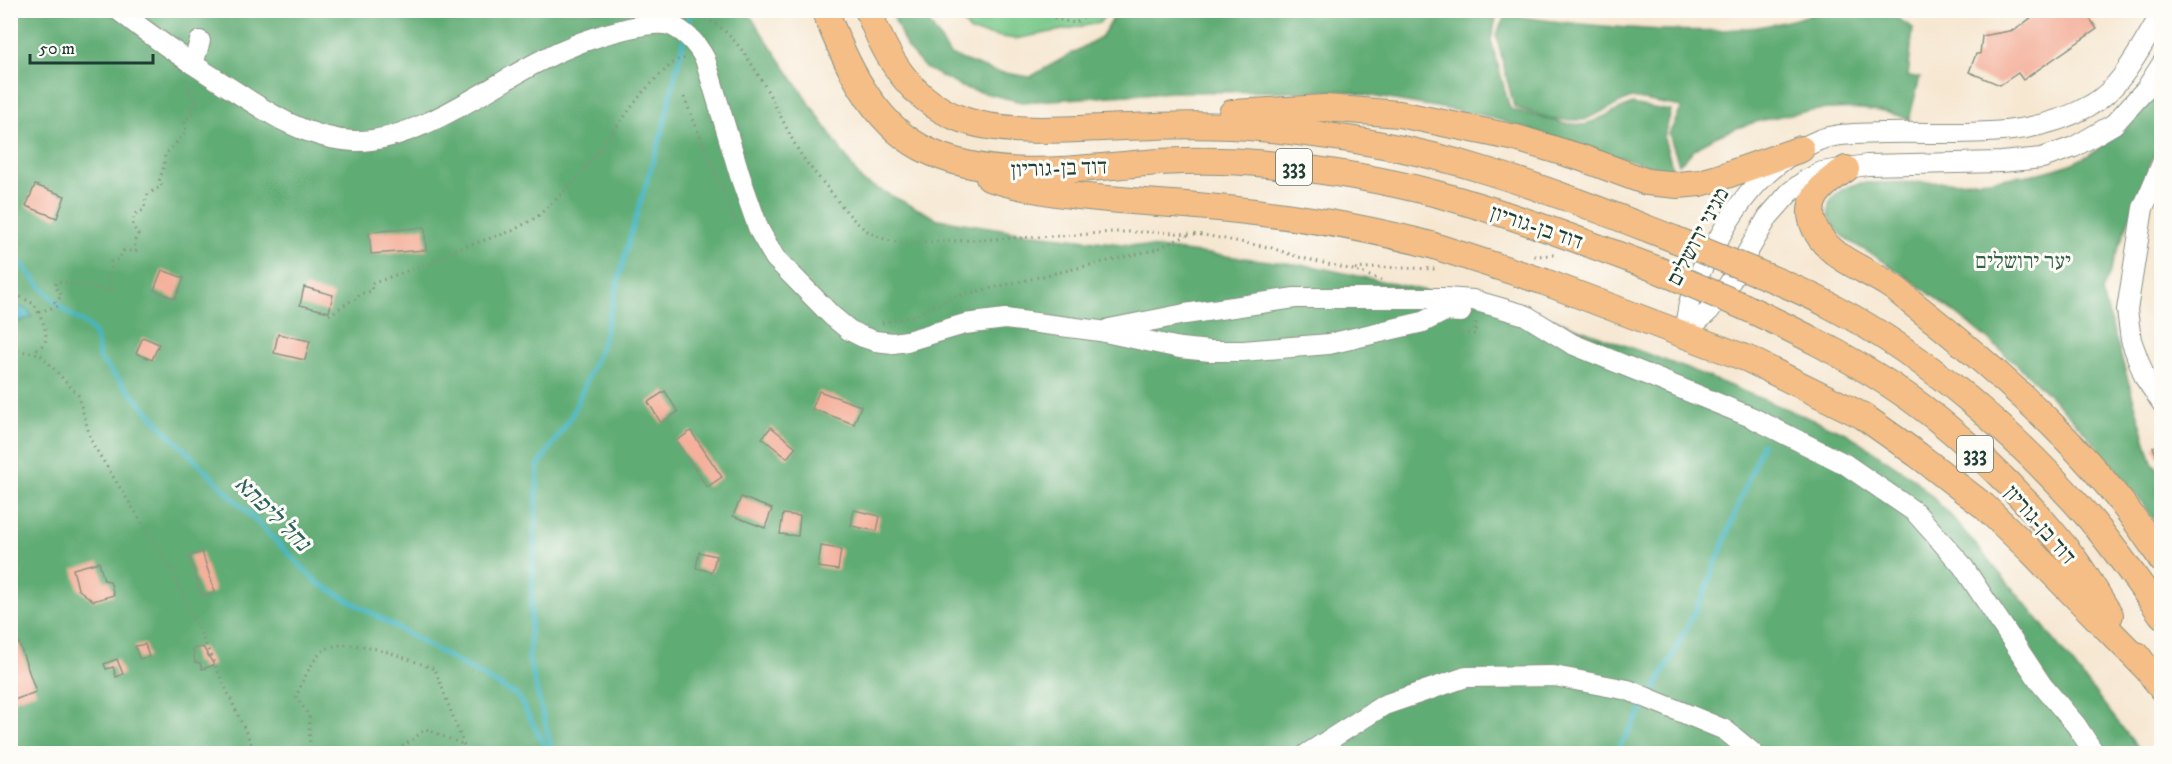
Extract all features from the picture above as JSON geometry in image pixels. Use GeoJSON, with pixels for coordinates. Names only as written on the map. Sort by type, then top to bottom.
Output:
{"type":"FeatureCollection","features":[{"type":"Feature","properties":{"kind":"main road","name":"דוד בן-גוריון"},"geometry":{"type":"LineString","coordinates":[[825,10],[853,74],[876,108],[897,131],[920,148],[949,160],[979,168],[1055,170],[1212,160],[1325,171],[1386,182],[1478,206],[1656,269],[1745,307],[1850,359],[1891,385],[1927,412],[1989,466],[2035,512],[2069,552],[2162,689]]}},
{"type":"Feature","properties":{"kind":"main road","name":"דוד בן-גוריון"},"geometry":{"type":"LineString","coordinates":[[868,10],[885,50],[909,85],[931,104],[959,118],[991,126],[1045,130],[1199,125],[1259,128],[1338,138],[1415,153],[1485,170],[1541,189],[1674,239],[1833,307],[1869,327],[1938,376],[1981,411],[2056,481],[2091,521],[2162,615]]}},
{"type":"Feature","properties":{"kind":"main road"},"geometry":{"type":"LineString","coordinates":[[1136,126],[1239,112],[1325,108],[1400,114],[1516,138],[1582,158],[1647,182],[1678,185],[1701,183],[1748,169],[1801,149]]}},
{"type":"Feature","properties":{"kind":"main road"},"geometry":{"type":"LineString","coordinates":[[920,148],[981,176],[1041,191],[1280,215],[1362,228],[1431,244],[1545,282],[1748,358],[1863,416],[1918,454],[1984,506],[2012,532],[2146,668]]}},
{"type":"Feature","properties":{"kind":"main road"},"geometry":{"type":"LineString","coordinates":[[1846,169],[1821,185],[1812,200],[1814,222],[1818,234],[1831,249],[1888,284],[1986,362],[2061,435],[2122,502],[2162,560]]}},
{"type":"Feature","properties":{"kind":"street"},"geometry":{"type":"LineString","coordinates":[[118,10],[195,66],[287,123],[330,139],[355,141],[374,140],[402,133],[559,52],[589,40],[641,25],[668,25],[687,35],[697,45],[705,59],[741,179],[759,230],[775,258],[832,316],[849,330],[875,341],[893,343],[907,341],[965,324],[992,320],[1038,322],[1100,331],[1180,348],[1210,351],[1275,350],[1329,344],[1423,322],[1445,311],[1468,314]]}},
{"type":"Feature","properties":{"kind":"street","name":"מגיני ירושלים"},"geometry":{"type":"LineString","coordinates":[[1685,333],[1686,308],[1694,282],[1728,223],[1750,189],[1770,170],[1801,149],[1820,140],[1842,135],[1960,134],[2025,129],[2061,119],[2092,104],[2112,90],[2161,15]]}},
{"type":"Feature","properties":{"kind":"street"},"geometry":{"type":"LineString","coordinates":[[195,66],[200,41]]}},
{"type":"Feature","properties":{"kind":"street","name":"מגיני ירושלים"},"geometry":{"type":"LineString","coordinates":[[1685,333],[1709,311],[1729,284],[1768,217],[1790,192],[1806,180],[1822,172],[1867,165],[2001,162],[2042,158],[2074,147],[2114,124],[2146,89],[2162,64]]}},
{"type":"Feature","properties":{"kind":"street"},"geometry":{"type":"LineString","coordinates":[[2146,89],[2162,72]]}},
{"type":"Feature","properties":{"kind":"street"},"geometry":{"type":"LineString","coordinates":[[2162,164],[2143,208],[2127,310],[2131,340],[2145,378],[2162,403]]}},
{"type":"Feature","properties":{"kind":"street"},"geometry":{"type":"LineString","coordinates":[[1100,331],[1185,314],[1295,298],[1473,300],[1526,315],[1572,344],[1751,417],[1834,458],[1915,512],[1962,565],[2042,685],[2076,725],[2095,753]]}},
{"type":"Feature","properties":{"kind":"street"},"geometry":{"type":"LineString","coordinates":[[1307,753],[1384,705],[1466,677],[1554,676],[1628,690],[1725,730],[1754,753]]}},
{"type":"Feature","properties":{"kind":"path"},"geometry":{"type":"LineString","coordinates":[[1045,10],[1056,19],[1075,23],[1095,10]]}},
{"type":"Feature","properties":{"kind":"path"},"geometry":{"type":"LineString","coordinates":[[329,315],[352,300],[358,299],[359,294],[372,291],[371,284],[437,260],[452,251],[512,231],[537,217],[577,179],[643,92],[671,64],[682,58],[705,59]]}},
{"type":"Feature","properties":{"kind":"path"},"geometry":{"type":"LineString","coordinates":[[39,312],[58,306],[55,302],[62,296],[55,286],[57,281],[112,291],[113,287],[108,278],[111,262],[120,258],[123,251],[136,251],[134,242],[138,234],[132,226],[132,220],[135,214],[144,210],[145,198],[150,190],[162,186],[159,180],[165,155],[186,132],[184,121],[192,114],[191,108],[199,103],[188,91],[195,66]]}},
{"type":"Feature","properties":{"kind":"path"},"geometry":{"type":"LineString","coordinates":[[684,97],[735,220]]}},
{"type":"Feature","properties":{"kind":"path"},"geometry":{"type":"LineString","coordinates":[[877,323],[913,316],[953,297],[1156,249],[1190,234]]}},
{"type":"Feature","properties":{"kind":"path"},"geometry":{"type":"LineString","coordinates":[[15,294],[34,304],[39,312],[46,339],[32,353]]}},
{"type":"Feature","properties":{"kind":"path"},"geometry":{"type":"LineString","coordinates":[[1468,314],[1475,334]]}},
{"type":"Feature","properties":{"kind":"path"},"geometry":{"type":"LineString","coordinates":[[10,342],[17,351],[40,354],[78,395],[92,443],[171,569],[256,753]]}},
{"type":"Feature","properties":{"kind":"path"},"geometry":{"type":"LineString","coordinates":[[310,753],[309,715],[296,697],[304,678],[324,650],[347,644],[395,655],[435,669],[467,753]]}},
{"type":"Feature","properties":{"kind":"path"},"geometry":{"type":"LineString","coordinates":[[393,753],[426,729],[464,745]]}},
{"type":"Feature","properties":{"kind":"green space"},"geometry":{"type":"Polygon","coordinates":[[[1430,10],[1496,19],[1491,40],[1510,109],[1562,123],[1585,125],[1632,104],[1671,111],[1664,138],[1672,167],[1666,171],[1482,115],[1342,91],[1172,92],[1022,102],[964,88],[925,68],[907,48],[891,11],[922,11],[950,55],[993,71],[1030,77],[1101,37],[1118,11],[1430,10]]]}},
{"type":"Feature","properties":{"kind":"green space"},"geometry":{"type":"Polygon","coordinates":[[[1823,10],[1886,11],[1913,28],[1908,77],[1920,77],[1909,120],[1887,113],[1862,109],[1834,109],[1777,117],[1725,133],[1701,145],[1679,164],[1669,134],[1682,107],[1631,98],[1584,120],[1554,120],[1514,107],[1496,35],[1506,14],[1587,25],[1693,31],[1773,24],[1823,10]]]}},
{"type":"Feature","properties":{"kind":"green space"},"geometry":{"type":"Polygon","coordinates":[[[10,11],[747,11],[862,181],[938,219],[1027,233],[1312,266],[1551,318],[1696,372],[1848,434],[1913,478],[1953,518],[2033,613],[2142,753],[11,753],[10,11]]]}},
{"type":"Feature","properties":{"kind":"green space"},"geometry":{"type":"Polygon","coordinates":[[[953,11],[1109,11],[1099,23],[1015,39],[971,32],[953,11]]]}},
{"type":"Feature","properties":{"kind":"green space","name":"יער ירושלים"},"geometry":{"type":"Polygon","coordinates":[[[2161,91],[2161,141],[2102,292],[2152,462],[2161,472],[2161,530],[2108,459],[2048,394],[1948,307],[1891,266],[1844,237],[1838,232],[1828,211],[1829,204],[1836,194],[1861,183],[2000,179],[2054,169],[2077,161],[2112,139],[2133,121],[2161,91]]]}},
{"type":"Feature","properties":{"kind":"water"},"geometry":{"type":"Polygon","coordinates":[[[11,305],[28,310],[32,317],[13,324],[11,305]]]}},
{"type":"Feature","properties":{"kind":"building"},"geometry":{"type":"Polygon","coordinates":[[[2041,10],[2091,10],[2088,16],[2097,29],[2023,80],[2018,73],[2000,85],[1969,72],[1976,54],[1980,54],[1982,36],[2015,30],[2041,10]]]}},
{"type":"Feature","properties":{"kind":"building"},"geometry":{"type":"Polygon","coordinates":[[[35,185],[65,196],[57,218],[26,206],[35,185]]]}},
{"type":"Feature","properties":{"kind":"building"},"geometry":{"type":"Polygon","coordinates":[[[425,227],[426,250],[371,254],[369,232],[425,227]]]}},
{"type":"Feature","properties":{"kind":"building"},"geometry":{"type":"Polygon","coordinates":[[[162,270],[184,278],[175,299],[154,290],[162,270]]]}},
{"type":"Feature","properties":{"kind":"building"},"geometry":{"type":"Polygon","coordinates":[[[304,287],[333,295],[329,312],[300,305],[304,287]]]}},
{"type":"Feature","properties":{"kind":"building"},"geometry":{"type":"Polygon","coordinates":[[[278,334],[310,341],[305,360],[274,353],[278,334]]]}},
{"type":"Feature","properties":{"kind":"building"},"geometry":{"type":"Polygon","coordinates":[[[143,337],[159,344],[152,360],[136,353],[143,337]]]}},
{"type":"Feature","properties":{"kind":"building"},"geometry":{"type":"Polygon","coordinates":[[[665,391],[678,412],[661,423],[648,402],[665,391]]]}},
{"type":"Feature","properties":{"kind":"building"},"geometry":{"type":"Polygon","coordinates":[[[819,391],[861,406],[854,424],[812,409],[819,391]]]}},
{"type":"Feature","properties":{"kind":"building"},"geometry":{"type":"Polygon","coordinates":[[[771,427],[796,447],[787,458],[762,438],[771,427]]]}},
{"type":"Feature","properties":{"kind":"building"},"geometry":{"type":"Polygon","coordinates":[[[691,431],[722,477],[707,487],[676,441],[691,431]]]}},
{"type":"Feature","properties":{"kind":"building"},"geometry":{"type":"Polygon","coordinates":[[[2162,443],[2162,466],[2153,447],[2162,443]]]}},
{"type":"Feature","properties":{"kind":"building"},"geometry":{"type":"Polygon","coordinates":[[[741,497],[772,509],[765,528],[733,516],[741,497]]]}},
{"type":"Feature","properties":{"kind":"building"},"geometry":{"type":"Polygon","coordinates":[[[854,510],[880,516],[877,531],[851,526],[854,510]]]}},
{"type":"Feature","properties":{"kind":"building"},"geometry":{"type":"Polygon","coordinates":[[[783,514],[800,516],[798,536],[780,534],[783,514]]]}},
{"type":"Feature","properties":{"kind":"building"},"geometry":{"type":"Polygon","coordinates":[[[821,546],[841,549],[838,570],[818,567],[821,546]]]}},
{"type":"Feature","properties":{"kind":"building"},"geometry":{"type":"Polygon","coordinates":[[[202,552],[215,592],[202,596],[189,556],[202,552]]]}},
{"type":"Feature","properties":{"kind":"building"},"geometry":{"type":"Polygon","coordinates":[[[699,552],[716,556],[712,572],[696,568],[699,552]]]}},
{"type":"Feature","properties":{"kind":"building"},"geometry":{"type":"Polygon","coordinates":[[[99,562],[104,580],[110,581],[114,595],[93,601],[78,589],[73,569],[99,562]]]}},
{"type":"Feature","properties":{"kind":"building"},"geometry":{"type":"Polygon","coordinates":[[[19,643],[36,692],[14,700],[10,691],[10,646],[19,643]]]}},
{"type":"Feature","properties":{"kind":"building"},"geometry":{"type":"Polygon","coordinates":[[[145,644],[149,657],[139,659],[135,646],[145,644]]]}},
{"type":"Feature","properties":{"kind":"building"},"geometry":{"type":"Polygon","coordinates":[[[203,647],[214,665],[202,669],[200,663],[195,662],[193,649],[203,647]]]}},
{"type":"Feature","properties":{"kind":"building"},"geometry":{"type":"Polygon","coordinates":[[[117,659],[123,674],[116,677],[113,667],[106,669],[104,664],[117,659]]]}},
{"type":"Feature","properties":{"kind":"waterway"},"geometry":{"type":"LineString","coordinates":[[686,29],[691,10]]}},
{"type":"Feature","properties":{"kind":"waterway"},"geometry":{"type":"LineString","coordinates":[[553,754],[529,660],[538,466],[571,417],[602,344],[629,240],[663,129],[684,38]]}},
{"type":"Feature","properties":{"kind":"waterway","name":"נחל ליפתא"},"geometry":{"type":"LineString","coordinates":[[10,250],[55,301],[91,329],[97,341],[99,358],[164,429],[318,583],[518,696],[549,754]]}},
{"type":"Feature","properties":{"kind":"waterway"},"geometry":{"type":"LineString","coordinates":[[1652,695],[1704,594],[1762,444]]}},
{"type":"Feature","properties":{"kind":"waterway"},"geometry":{"type":"LineString","coordinates":[[1615,754],[1647,702]]}}]}
